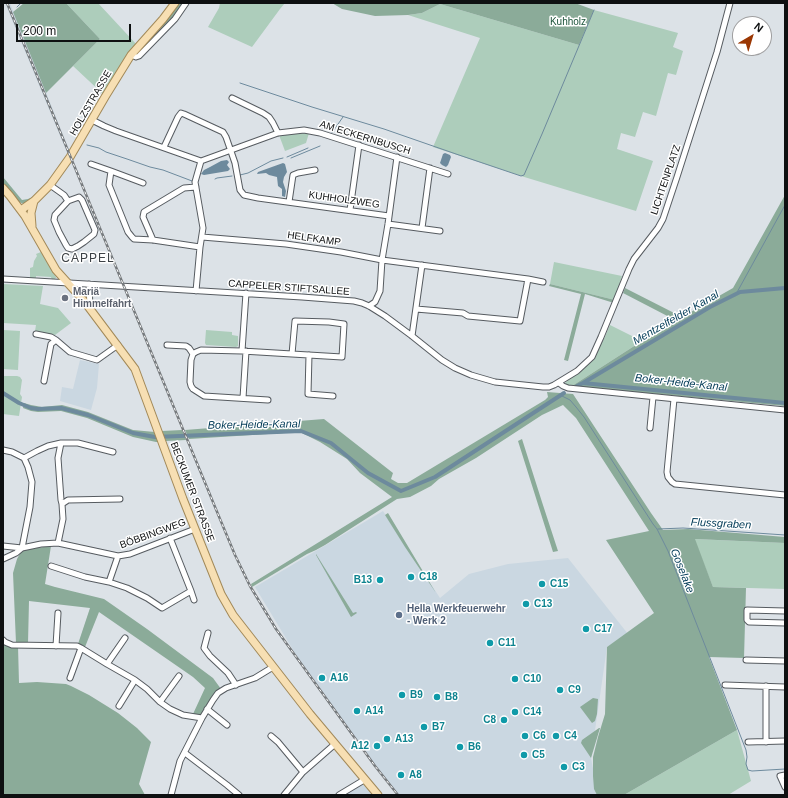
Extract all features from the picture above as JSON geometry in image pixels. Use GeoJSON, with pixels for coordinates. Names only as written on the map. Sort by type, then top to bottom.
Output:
{"type":"FeatureCollection","features":[{"type":"Feature","properties":{"kind":"main road","name":"HOLZSTRASSE"},"geometry":{"type":"LineString","coordinates":[[21,210],[34,201],[50,185],[70,157],[131,55],[175,3]]}},
{"type":"Feature","properties":{"kind":"main road","name":"BECKUMER STRASSE"},"geometry":{"type":"LineString","coordinates":[[3,188],[21,210],[53,265],[90,308],[135,369],[195,528],[227,606],[245,632],[364,780],[378,795]]}},
{"type":"Feature","properties":{"kind":"main road"},"geometry":{"type":"LineString","coordinates":[[32,229],[31,213],[34,201]]}},
{"type":"Feature","properties":{"kind":"street"},"geometry":{"type":"LineString","coordinates":[[131,55],[134,57],[139,56],[176,19],[186,3]]}},
{"type":"Feature","properties":{"kind":"street","name":"LICHTENPLATZ"},"geometry":{"type":"LineString","coordinates":[[559,383],[577,372],[592,356],[634,258],[658,228],[663,219],[717,52],[730,3]]}},
{"type":"Feature","properties":{"kind":"street"},"geometry":{"type":"LineString","coordinates":[[232,98],[264,113],[269,117],[278,133]]}},
{"type":"Feature","properties":{"kind":"street"},"geometry":{"type":"LineString","coordinates":[[164,147],[181,113],[223,132],[230,150]]}},
{"type":"Feature","properties":{"kind":"street"},"geometry":{"type":"LineString","coordinates":[[92,120],[104,126],[201,161],[195,182],[203,228],[196,291]]}},
{"type":"Feature","properties":{"kind":"street","name":"AM ECKERNBUSCH"},"geometry":{"type":"LineString","coordinates":[[201,161],[278,133],[304,130],[320,133],[448,174]]}},
{"type":"Feature","properties":{"kind":"street"},"geometry":{"type":"LineString","coordinates":[[350,210],[359,145]]}},
{"type":"Feature","properties":{"kind":"street","name":"KUHHOLZWEG"},"geometry":{"type":"LineString","coordinates":[[230,150],[235,164],[240,190],[244,195],[389,216],[382,260],[380,290],[375,302],[369,306]]}},
{"type":"Feature","properties":{"kind":"street"},"geometry":{"type":"LineString","coordinates":[[389,216],[397,157]]}},
{"type":"Feature","properties":{"kind":"street"},"geometry":{"type":"LineString","coordinates":[[91,164],[143,183]]}},
{"type":"Feature","properties":{"kind":"street"},"geometry":{"type":"LineString","coordinates":[[422,228],[430,168]]}},
{"type":"Feature","properties":{"kind":"street"},"geometry":{"type":"LineString","coordinates":[[289,202],[294,175],[315,170]]}},
{"type":"Feature","properties":{"kind":"street"},"geometry":{"type":"LineString","coordinates":[[110,171],[109,185],[128,232],[134,239],[153,240],[200,247]]}},
{"type":"Feature","properties":{"kind":"street"},"geometry":{"type":"LineString","coordinates":[[50,185],[64,195],[68,201]]}},
{"type":"Feature","properties":{"kind":"street"},"geometry":{"type":"LineString","coordinates":[[153,240],[143,217],[144,212],[184,188],[196,187]]}},
{"type":"Feature","properties":{"kind":"street"},"geometry":{"type":"LineString","coordinates":[[79,197],[82,200],[95,230],[94,234],[72,249],[68,248],[66,245],[58,232],[54,220],[55,215],[68,201],[79,197]]}},
{"type":"Feature","properties":{"kind":"street"},"geometry":{"type":"LineString","coordinates":[[388,224],[440,231]]}},
{"type":"Feature","properties":{"kind":"street","name":"HELFKAMP"},"geometry":{"type":"LineString","coordinates":[[202,237],[341,252],[382,260],[543,282]]}},
{"type":"Feature","properties":{"kind":"street"},"geometry":{"type":"LineString","coordinates":[[412,336],[422,265]]}},
{"type":"Feature","properties":{"kind":"street","name":"CAPPELER STIFTSALLEE"},"geometry":{"type":"LineString","coordinates":[[3,279],[246,293],[354,301],[369,306],[388,318],[454,368],[495,382],[543,387],[549,387],[559,383]]}},
{"type":"Feature","properties":{"kind":"street"},"geometry":{"type":"LineString","coordinates":[[416,308],[463,313],[468,316],[520,321],[528,279]]}},
{"type":"Feature","properties":{"kind":"street"},"geometry":{"type":"LineString","coordinates":[[89,284],[90,308]]}},
{"type":"Feature","properties":{"kind":"street"},"geometry":{"type":"LineString","coordinates":[[243,398],[246,293]]}},
{"type":"Feature","properties":{"kind":"street"},"geometry":{"type":"LineString","coordinates":[[268,400],[204,396],[191,386],[190,382],[191,360],[194,354],[201,350],[244,351],[342,358],[344,324],[295,321],[292,354]]}},
{"type":"Feature","properties":{"kind":"street"},"geometry":{"type":"LineString","coordinates":[[36,334],[51,337],[70,352],[97,360],[118,345]]}},
{"type":"Feature","properties":{"kind":"street"},"geometry":{"type":"LineString","coordinates":[[44,381],[51,344],[56,340]]}},
{"type":"Feature","properties":{"kind":"street"},"geometry":{"type":"LineString","coordinates":[[167,345],[186,346],[194,354]]}},
{"type":"Feature","properties":{"kind":"street"},"geometry":{"type":"LineString","coordinates":[[309,355],[308,394],[333,396]]}},
{"type":"Feature","properties":{"kind":"street"},"geometry":{"type":"LineString","coordinates":[[559,383],[568,388],[785,410]]}},
{"type":"Feature","properties":{"kind":"street"},"geometry":{"type":"LineString","coordinates":[[650,428],[653,396]]}},
{"type":"Feature","properties":{"kind":"street"},"geometry":{"type":"LineString","coordinates":[[674,399],[667,472],[668,477],[672,482],[675,484],[785,495]]}},
{"type":"Feature","properties":{"kind":"street"},"geometry":{"type":"LineString","coordinates":[[58,543],[63,519],[58,458],[61,443]]}},
{"type":"Feature","properties":{"kind":"street"},"geometry":{"type":"LineString","coordinates":[[24,458],[48,446],[61,443],[78,443],[113,452]]}},
{"type":"Feature","properties":{"kind":"street"},"geometry":{"type":"LineString","coordinates":[[3,450],[12,452],[24,458],[32,482],[30,507],[22,548]]}},
{"type":"Feature","properties":{"kind":"street"},"geometry":{"type":"LineString","coordinates":[[62,504],[68,500],[120,499]]}},
{"type":"Feature","properties":{"kind":"street","name":"BÖBBINGWEG"},"geometry":{"type":"LineString","coordinates":[[3,546],[22,548],[41,544],[58,543],[118,556],[130,554],[195,528]]}},
{"type":"Feature","properties":{"kind":"street"},"geometry":{"type":"LineString","coordinates":[[170,538],[194,600]]}},
{"type":"Feature","properties":{"kind":"street","name":"BÖBBINGWEG"},"geometry":{"type":"LineString","coordinates":[[3,559],[16,553],[22,548]]}},
{"type":"Feature","properties":{"kind":"street"},"geometry":{"type":"LineString","coordinates":[[108,582],[118,556]]}},
{"type":"Feature","properties":{"kind":"street"},"geometry":{"type":"LineString","coordinates":[[51,566],[85,578],[108,582],[127,588],[147,598],[162,608],[190,592]]}},
{"type":"Feature","properties":{"kind":"street"},"geometry":{"type":"LineString","coordinates":[[785,611],[747,610],[747,620],[749,622],[785,623]]}},
{"type":"Feature","properties":{"kind":"street"},"geometry":{"type":"LineString","coordinates":[[56,646],[58,613]]}},
{"type":"Feature","properties":{"kind":"street"},"geometry":{"type":"LineString","coordinates":[[208,633],[204,648],[210,656],[228,673],[236,685]]}},
{"type":"Feature","properties":{"kind":"street"},"geometry":{"type":"LineString","coordinates":[[107,664],[125,638]]}},
{"type":"Feature","properties":{"kind":"street"},"geometry":{"type":"LineString","coordinates":[[3,640],[12,645],[77,646],[135,680],[170,709],[183,715],[202,718]]}},
{"type":"Feature","properties":{"kind":"street"},"geometry":{"type":"LineString","coordinates":[[70,678],[81,648]]}},
{"type":"Feature","properties":{"kind":"street"},"geometry":{"type":"LineString","coordinates":[[746,660],[785,661]]}},
{"type":"Feature","properties":{"kind":"street"},"geometry":{"type":"LineString","coordinates":[[171,795],[180,761],[207,709],[218,693],[226,688],[254,678],[273,667]]}},
{"type":"Feature","properties":{"kind":"street"},"geometry":{"type":"LineString","coordinates":[[160,702],[179,676]]}},
{"type":"Feature","properties":{"kind":"street"},"geometry":{"type":"LineString","coordinates":[[119,706],[135,680]]}},
{"type":"Feature","properties":{"kind":"street"},"geometry":{"type":"LineString","coordinates":[[725,685],[785,687]]}},
{"type":"Feature","properties":{"kind":"street"},"geometry":{"type":"LineString","coordinates":[[766,686],[766,742]]}},
{"type":"Feature","properties":{"kind":"street"},"geometry":{"type":"LineString","coordinates":[[207,709],[227,725]]}},
{"type":"Feature","properties":{"kind":"street"},"geometry":{"type":"LineString","coordinates":[[271,736],[278,742],[303,772]]}},
{"type":"Feature","properties":{"kind":"street"},"geometry":{"type":"LineString","coordinates":[[748,742],[785,741]]}},
{"type":"Feature","properties":{"kind":"street"},"geometry":{"type":"LineString","coordinates":[[284,795],[303,772],[335,744]]}},
{"type":"Feature","properties":{"kind":"street"},"geometry":{"type":"LineString","coordinates":[[185,753],[239,795]]}},
{"type":"Feature","properties":{"kind":"street"},"geometry":{"type":"LineString","coordinates":[[785,775],[780,776],[785,787]]}},
{"type":"Feature","properties":{"kind":"street"},"geometry":{"type":"LineString","coordinates":[[339,795],[364,780]]}},
{"type":"Feature","properties":{"kind":"shaded area"},"geometry":{"type":"Polygon","coordinates":[[[5,3],[10,3],[70,152],[68,155],[5,3]]]}},
{"type":"Feature","properties":{"kind":"shaded area"},"geometry":{"type":"Polygon","coordinates":[[[80,360],[99,364],[97,388],[91,410],[60,401],[62,387],[73,389],[80,360]]]}},
{"type":"Feature","properties":{"kind":"shaded area"},"geometry":{"type":"Polygon","coordinates":[[[383,511],[440,598],[469,574],[508,564],[568,558],[628,634],[607,647],[591,758],[598,795],[399,795],[380,774],[307,673],[255,587],[383,511]]]}},
{"type":"Feature","properties":{"kind":"shaded area"},"geometry":{"type":"Polygon","coordinates":[[[362,784],[372,795],[345,795],[362,784]]]}},
{"type":"Feature","properties":{"kind":"green space"},"geometry":{"type":"Polygon","coordinates":[[[24,3],[66,3],[100,39],[46,93],[13,12],[24,3]]]}},
{"type":"Feature","properties":{"kind":"green space"},"geometry":{"type":"Polygon","coordinates":[[[66,3],[98,3],[137,45],[104,95],[73,66],[100,39],[66,3]]]}},
{"type":"Feature","properties":{"kind":"green space"},"geometry":{"type":"Polygon","coordinates":[[[179,3],[185,3],[174,18],[139,53],[137,53],[165,21],[179,3]]]}},
{"type":"Feature","properties":{"kind":"green space"},"geometry":{"type":"Polygon","coordinates":[[[220,3],[285,3],[252,47],[208,27],[219,8],[220,3]]]}},
{"type":"Feature","properties":{"kind":"green space","name":"Kuhholz"},"geometry":{"type":"Polygon","coordinates":[[[332,3],[575,3],[594,10],[579,45],[440,4],[422,13],[375,16],[342,9],[332,3]]]}},
{"type":"Feature","properties":{"kind":"green space"},"geometry":{"type":"Polygon","coordinates":[[[440,4],[579,45],[594,10],[678,33],[673,47],[683,51],[676,75],[668,73],[656,116],[643,112],[635,137],[621,133],[617,149],[653,161],[636,211],[433,147],[480,38],[408,15],[422,13],[440,4]]]}},
{"type":"Feature","properties":{"kind":"green space"},"geometry":{"type":"Polygon","coordinates":[[[297,132],[309,133],[306,143],[285,151],[279,135],[297,132]]]}},
{"type":"Feature","properties":{"kind":"green space"},"geometry":{"type":"Polygon","coordinates":[[[3,177],[22,200],[37,195],[24,204],[19,202],[3,183],[3,177]]]}},
{"type":"Feature","properties":{"kind":"green space"},"geometry":{"type":"Polygon","coordinates":[[[785,195],[785,406],[572,386],[642,341],[677,321],[623,293],[625,288],[682,317],[733,288],[785,195]]]}},
{"type":"Feature","properties":{"kind":"green space"},"geometry":{"type":"Polygon","coordinates":[[[41,252],[56,277],[53,280],[51,277],[36,276],[36,279],[30,279],[30,268],[33,267],[37,256],[36,254],[41,252]]]}},
{"type":"Feature","properties":{"kind":"green space"},"geometry":{"type":"Polygon","coordinates":[[[554,262],[622,276],[615,300],[550,284],[554,262]]]}},
{"type":"Feature","properties":{"kind":"green space"},"geometry":{"type":"Polygon","coordinates":[[[3,284],[43,286],[40,304],[58,308],[71,323],[55,335],[35,331],[36,325],[3,323],[3,284]]]}},
{"type":"Feature","properties":{"kind":"green space"},"geometry":{"type":"Polygon","coordinates":[[[550,284],[615,300],[614,303],[585,294],[568,361],[564,360],[581,294],[549,286],[550,284]]]}},
{"type":"Feature","properties":{"kind":"green space"},"geometry":{"type":"Polygon","coordinates":[[[610,325],[642,341],[572,386],[568,386],[565,383],[590,361],[603,341],[610,325]]]}},
{"type":"Feature","properties":{"kind":"green space"},"geometry":{"type":"Polygon","coordinates":[[[3,330],[20,331],[18,370],[3,369],[3,330]]]}},
{"type":"Feature","properties":{"kind":"green space"},"geometry":{"type":"Polygon","coordinates":[[[206,330],[232,332],[232,335],[238,336],[238,346],[206,345],[206,330]]]}},
{"type":"Feature","properties":{"kind":"green space"},"geometry":{"type":"Polygon","coordinates":[[[3,376],[17,376],[22,380],[20,394],[22,397],[19,416],[3,414],[3,376]]]}},
{"type":"Feature","properties":{"kind":"green space"},"geometry":{"type":"Polygon","coordinates":[[[547,392],[573,394],[663,530],[688,529],[785,537],[785,543],[695,539],[713,587],[746,588],[744,658],[709,657],[737,730],[624,795],[597,795],[594,789],[593,757],[605,714],[607,647],[654,613],[606,540],[649,531],[576,418],[563,405],[542,415],[476,458],[439,479],[431,486],[410,497],[397,499],[325,545],[252,587],[251,584],[392,497],[360,473],[347,459],[320,442],[300,432],[189,439],[185,430],[324,419],[393,473],[391,479],[398,483],[407,483],[545,400],[548,397],[547,392]]]}},
{"type":"Feature","properties":{"kind":"green space"},"geometry":{"type":"Polygon","coordinates":[[[24,403],[42,407],[62,405],[88,412],[133,430],[155,432],[159,442],[133,437],[87,418],[61,411],[31,411],[23,408],[24,403]]]}},
{"type":"Feature","properties":{"kind":"green space"},"geometry":{"type":"Polygon","coordinates":[[[182,430],[186,440],[166,441],[162,431],[182,430]]]}},
{"type":"Feature","properties":{"kind":"green space"},"geometry":{"type":"Polygon","coordinates":[[[522,439],[558,551],[553,552],[518,441],[522,439]]]}},
{"type":"Feature","properties":{"kind":"green space"},"geometry":{"type":"Polygon","coordinates":[[[388,513],[436,593],[385,515],[388,513]]]}},
{"type":"Feature","properties":{"kind":"green space"},"geometry":{"type":"Polygon","coordinates":[[[694,539],[785,543],[785,589],[713,587],[694,539]]]}},
{"type":"Feature","properties":{"kind":"green space"},"geometry":{"type":"Polygon","coordinates":[[[51,546],[45,584],[104,599],[213,678],[221,689],[202,715],[193,714],[205,688],[193,677],[99,612],[85,647],[78,644],[90,608],[29,601],[28,643],[16,643],[13,573],[17,559],[22,550],[51,546]]]}},
{"type":"Feature","properties":{"kind":"green space"},"geometry":{"type":"Polygon","coordinates":[[[316,555],[353,613],[357,613],[351,617],[316,555]]]}},
{"type":"Feature","properties":{"kind":"green space"},"geometry":{"type":"Polygon","coordinates":[[[3,640],[18,646],[19,683],[37,682],[66,684],[71,686],[118,713],[137,728],[151,742],[139,784],[145,795],[3,795],[3,640]]]}},
{"type":"Feature","properties":{"kind":"green space"},"geometry":{"type":"Polygon","coordinates":[[[593,698],[598,699],[597,714],[595,721],[592,723],[580,707],[593,698]]]}},
{"type":"Feature","properties":{"kind":"green space"},"geometry":{"type":"Polygon","coordinates":[[[599,728],[591,758],[581,743],[582,740],[599,728]]]}},
{"type":"Feature","properties":{"kind":"green space"},"geometry":{"type":"Polygon","coordinates":[[[737,730],[751,781],[728,795],[624,795],[737,730]]]}},
{"type":"Feature","properties":{"kind":"water"},"geometry":{"type":"Polygon","coordinates":[[[445,153],[451,157],[446,167],[440,163],[443,154],[445,153]]]}},
{"type":"Feature","properties":{"kind":"water"},"geometry":{"type":"Polygon","coordinates":[[[227,160],[229,162],[227,165],[230,169],[228,171],[204,175],[201,174],[204,170],[221,161],[227,160]]]}},
{"type":"Feature","properties":{"kind":"water"},"geometry":{"type":"Polygon","coordinates":[[[283,163],[285,164],[287,172],[283,182],[286,191],[285,197],[282,196],[282,189],[278,186],[277,177],[266,173],[257,174],[258,172],[283,163]]]}},
{"type":"Feature","properties":{"kind":"waterway"},"geometry":{"type":"LineString","coordinates":[[17,7],[21,3]]}},
{"type":"Feature","properties":{"kind":"waterway"},"geometry":{"type":"LineString","coordinates":[[240,83],[384,129],[521,176],[524,175],[594,10]]}},
{"type":"Feature","properties":{"kind":"waterway"},"geometry":{"type":"LineString","coordinates":[[331,134],[343,117]]}},
{"type":"Feature","properties":{"kind":"waterway"},"geometry":{"type":"LineString","coordinates":[[87,145],[192,181]]}},
{"type":"Feature","properties":{"kind":"waterway"},"geometry":{"type":"LineString","coordinates":[[291,158],[320,146]]}},
{"type":"Feature","properties":{"kind":"waterway"},"geometry":{"type":"LineString","coordinates":[[287,157],[308,148]]}},
{"type":"Feature","properties":{"kind":"waterway"},"geometry":{"type":"LineString","coordinates":[[240,175],[248,173],[271,161],[283,158]]}},
{"type":"Feature","properties":{"kind":"waterway"},"geometry":{"type":"LineString","coordinates":[[215,179],[232,176]]}},
{"type":"Feature","properties":{"kind":"waterway"},"geometry":{"type":"LineString","coordinates":[[735,296],[785,205]]}},
{"type":"Feature","properties":{"kind":"waterway","name":"Mentzelfelder Kanal"},"geometry":{"type":"LineString","coordinates":[[583,383],[710,307],[740,292],[785,288]]}},
{"type":"Feature","properties":{"kind":"waterway","name":"Boker-Heide-Kanal"},"geometry":{"type":"LineString","coordinates":[[577,386],[583,383],[785,403]]}},
{"type":"Feature","properties":{"kind":"waterway","name":"Boker-Heide-Kanal"},"geometry":{"type":"LineString","coordinates":[[3,393],[19,403],[31,408],[61,408],[88,415],[133,433],[155,437],[301,431],[331,443],[368,473],[401,491],[435,477],[564,393]]}},
{"type":"Feature","properties":{"kind":"waterway","name":"Goselake"},"geometry":{"type":"LineString","coordinates":[[560,395],[570,400],[584,417],[657,529],[668,551],[746,750],[746,764],[748,770],[785,769]]}},
{"type":"Feature","properties":{"kind":"waterway","name":"Flussgraben"},"geometry":{"type":"LineString","coordinates":[[658,529],[683,528],[785,535]]}},
{"type":"Feature","properties":{"kind":"railway"},"geometry":{"type":"LineString","coordinates":[[7,3],[235,555],[250,586],[276,629],[375,766],[398,795]]}},
{"type":"Feature","properties":{"kind":"place","name":"Mariä Himmelfahrt"},"geometry":{"type":"Point","coordinates":[65,298]}},
{"type":"Feature","properties":{"kind":"place","name":"C18"},"geometry":{"type":"Point","coordinates":[411,577]}},
{"type":"Feature","properties":{"kind":"place","name":"B13"},"geometry":{"type":"Point","coordinates":[380,580]}},
{"type":"Feature","properties":{"kind":"place","name":"C15"},"geometry":{"type":"Point","coordinates":[542,584]}},
{"type":"Feature","properties":{"kind":"place","name":"C13"},"geometry":{"type":"Point","coordinates":[526,604]}},
{"type":"Feature","properties":{"kind":"place","name":"Hella Werkfeuerwehr - Werk 2"},"geometry":{"type":"Point","coordinates":[399,615]}},
{"type":"Feature","properties":{"kind":"place","name":"C17"},"geometry":{"type":"Point","coordinates":[586,629]}},
{"type":"Feature","properties":{"kind":"place","name":"C11"},"geometry":{"type":"Point","coordinates":[490,643]}},
{"type":"Feature","properties":{"kind":"place","name":"A16"},"geometry":{"type":"Point","coordinates":[322,678]}},
{"type":"Feature","properties":{"kind":"place","name":"C10"},"geometry":{"type":"Point","coordinates":[515,679]}},
{"type":"Feature","properties":{"kind":"place","name":"C9"},"geometry":{"type":"Point","coordinates":[560,690]}},
{"type":"Feature","properties":{"kind":"place","name":"B9"},"geometry":{"type":"Point","coordinates":[402,695]}},
{"type":"Feature","properties":{"kind":"place","name":"B8"},"geometry":{"type":"Point","coordinates":[437,697]}},
{"type":"Feature","properties":{"kind":"place","name":"A14"},"geometry":{"type":"Point","coordinates":[357,711]}},
{"type":"Feature","properties":{"kind":"place","name":"C14"},"geometry":{"type":"Point","coordinates":[515,712]}},
{"type":"Feature","properties":{"kind":"place","name":"C8"},"geometry":{"type":"Point","coordinates":[504,720]}},
{"type":"Feature","properties":{"kind":"place","name":"B7"},"geometry":{"type":"Point","coordinates":[424,727]}},
{"type":"Feature","properties":{"kind":"place","name":"C6"},"geometry":{"type":"Point","coordinates":[525,736]}},
{"type":"Feature","properties":{"kind":"place","name":"C4"},"geometry":{"type":"Point","coordinates":[556,736]}},
{"type":"Feature","properties":{"kind":"place","name":"A13"},"geometry":{"type":"Point","coordinates":[387,739]}},
{"type":"Feature","properties":{"kind":"place","name":"A12"},"geometry":{"type":"Point","coordinates":[377,746]}},
{"type":"Feature","properties":{"kind":"place","name":"B6"},"geometry":{"type":"Point","coordinates":[460,747]}},
{"type":"Feature","properties":{"kind":"place","name":"C5"},"geometry":{"type":"Point","coordinates":[524,755]}},
{"type":"Feature","properties":{"kind":"place","name":"C3"},"geometry":{"type":"Point","coordinates":[564,767]}},
{"type":"Feature","properties":{"kind":"place","name":"A8"},"geometry":{"type":"Point","coordinates":[401,775]}},
{"type":"Feature","properties":{"kind":"district","name":"CAPPEL"},"geometry":{"type":"Point","coordinates":[88,259]}}]}
